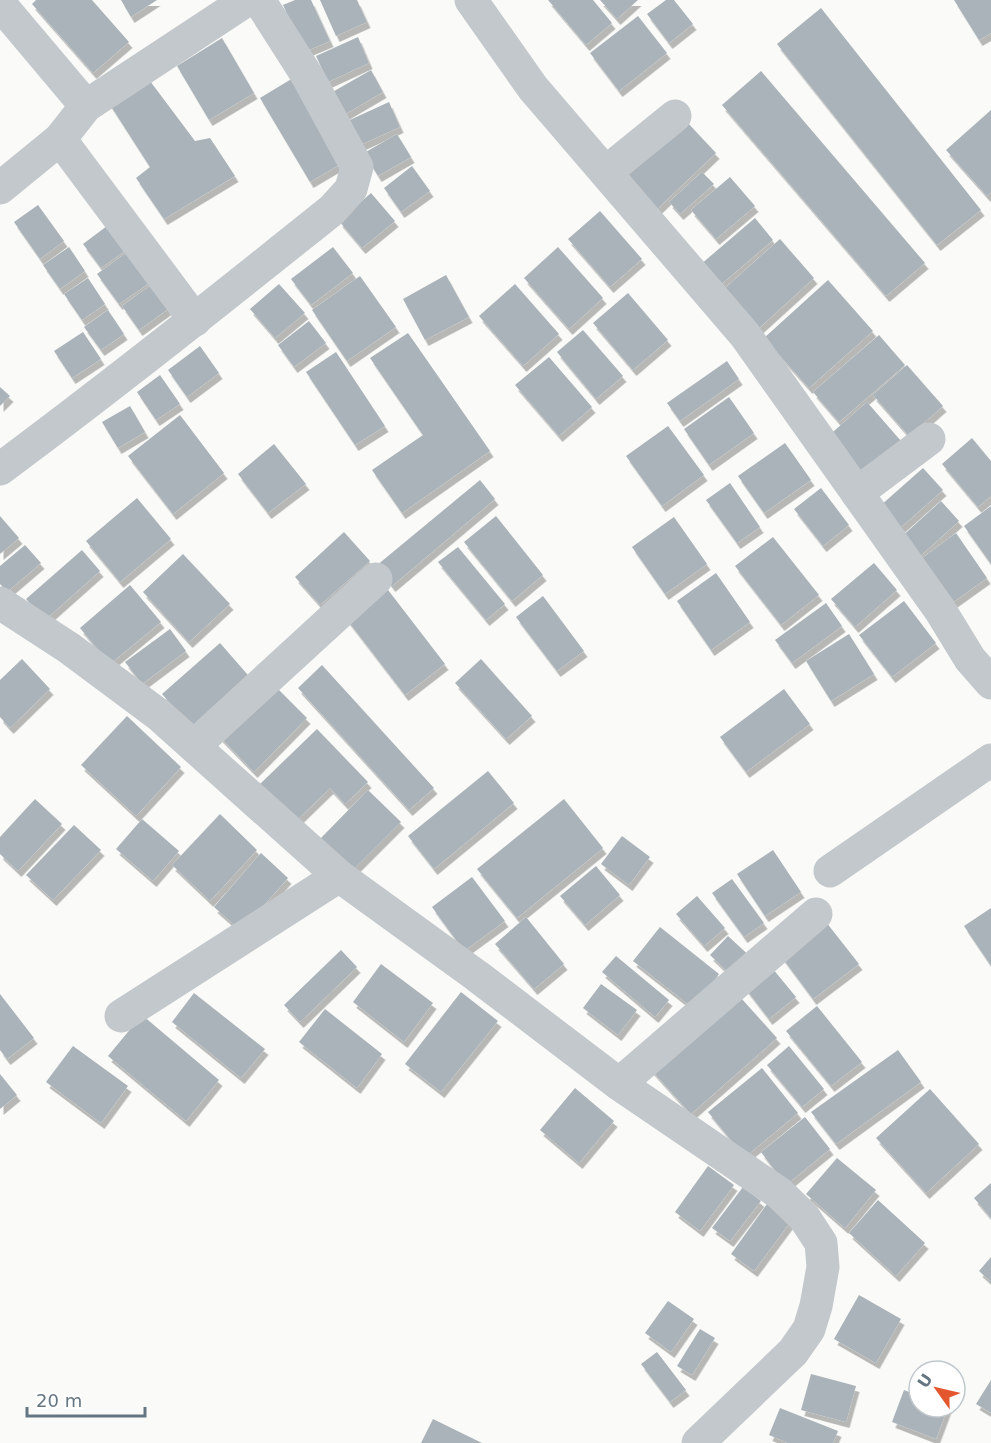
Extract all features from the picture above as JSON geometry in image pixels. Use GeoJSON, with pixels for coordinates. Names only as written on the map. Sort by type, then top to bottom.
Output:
{"type":"FeatureCollection","features":[{"type":"Feature","properties":{"kind":"street"},"geometry":{"type":"LineString","coordinates":[[0,188],[60,139],[86,106],[247,0]]}},
{"type":"Feature","properties":{"kind":"street"},"geometry":{"type":"LineString","coordinates":[[0,469],[195,320],[332,210],[351,189],[357,167],[308,77],[260,0]]}},
{"type":"Feature","properties":{"kind":"street"},"geometry":{"type":"LineString","coordinates":[[471,0],[533,88],[745,335],[940,610],[970,659],[991,683]]}},
{"type":"Feature","properties":{"kind":"street"},"geometry":{"type":"LineString","coordinates":[[0,4],[86,106]]}},
{"type":"Feature","properties":{"kind":"street"},"geometry":{"type":"LineString","coordinates":[[606,172],[675,117]]}},
{"type":"Feature","properties":{"kind":"street"},"geometry":{"type":"LineString","coordinates":[[60,139],[195,320]]}},
{"type":"Feature","properties":{"kind":"street"},"geometry":{"type":"LineString","coordinates":[[857,493],[928,439]]}},
{"type":"Feature","properties":{"kind":"street"},"geometry":{"type":"LineString","coordinates":[[194,746],[376,579]]}},
{"type":"Feature","properties":{"kind":"street"},"geometry":{"type":"LineString","coordinates":[[0,603],[69,648],[128,691],[194,746],[339,876],[620,1084],[779,1193],[804,1217],[821,1243],[823,1267],[809,1329],[793,1352],[698,1443]]}},
{"type":"Feature","properties":{"kind":"street"},"geometry":{"type":"LineString","coordinates":[[830,871],[991,760]]}},
{"type":"Feature","properties":{"kind":"street"},"geometry":{"type":"LineString","coordinates":[[121,1016],[339,876]]}},
{"type":"Feature","properties":{"kind":"street"},"geometry":{"type":"LineString","coordinates":[[620,1084],[816,914]]}},
{"type":"Feature","properties":{"kind":"building"},"geometry":{"type":"Polygon","coordinates":[[[36,0],[92,0],[129,42],[93,73],[32,4],[36,0]]]}},
{"type":"Feature","properties":{"kind":"building"},"geometry":{"type":"Polygon","coordinates":[[[121,0],[157,0],[131,17],[121,0]]]}},
{"type":"Feature","properties":{"kind":"building"},"geometry":{"type":"Polygon","coordinates":[[[295,0],[311,0],[330,41],[304,52],[283,5],[295,0]]]}},
{"type":"Feature","properties":{"kind":"building"},"geometry":{"type":"Polygon","coordinates":[[[320,0],[357,0],[367,22],[336,36],[320,0]]]}},
{"type":"Feature","properties":{"kind":"building"},"geometry":{"type":"Polygon","coordinates":[[[548,0],[593,0],[612,23],[586,45],[548,0]]]}},
{"type":"Feature","properties":{"kind":"building"},"geometry":{"type":"Polygon","coordinates":[[[600,0],[638,0],[617,19],[600,0]]]}},
{"type":"Feature","properties":{"kind":"building"},"geometry":{"type":"Polygon","coordinates":[[[666,0],[674,0],[693,24],[669,43],[647,14],[666,0]]]}},
{"type":"Feature","properties":{"kind":"building"},"geometry":{"type":"Polygon","coordinates":[[[954,0],[991,0],[991,33],[979,40],[954,0]]]}},
{"type":"Feature","properties":{"kind":"building"},"geometry":{"type":"Polygon","coordinates":[[[821,8],[981,210],[937,245],[777,44],[821,8]]]}},
{"type":"Feature","properties":{"kind":"building"},"geometry":{"type":"Polygon","coordinates":[[[638,16],[667,53],[619,91],[590,53],[638,16]]]}},
{"type":"Feature","properties":{"kind":"building"},"geometry":{"type":"Polygon","coordinates":[[[358,37],[369,63],[328,82],[316,56],[358,37]]]}},
{"type":"Feature","properties":{"kind":"building"},"geometry":{"type":"Polygon","coordinates":[[[222,38],[254,93],[209,120],[177,66],[222,38]]]}},
{"type":"Feature","properties":{"kind":"building"},"geometry":{"type":"Polygon","coordinates":[[[371,70],[383,92],[342,116],[329,94],[371,70]]]}},
{"type":"Feature","properties":{"kind":"building"},"geometry":{"type":"Polygon","coordinates":[[[761,71],[925,263],[886,296],[722,105],[761,71]]]}},
{"type":"Feature","properties":{"kind":"building"},"geometry":{"type":"Polygon","coordinates":[[[144,73],[195,141],[210,138],[235,176],[164,219],[136,178],[150,167],[105,97],[144,73]]]}},
{"type":"Feature","properties":{"kind":"building"},"geometry":{"type":"Polygon","coordinates":[[[298,75],[349,159],[310,182],[260,98],[298,75]]]}},
{"type":"Feature","properties":{"kind":"building"},"geometry":{"type":"Polygon","coordinates":[[[389,102],[400,127],[351,149],[341,124],[389,102]]]}},
{"type":"Feature","properties":{"kind":"building"},"geometry":{"type":"Polygon","coordinates":[[[991,110],[991,192],[987,196],[946,150],[991,110]]]}},
{"type":"Feature","properties":{"kind":"building"},"geometry":{"type":"Polygon","coordinates":[[[686,121],[716,153],[654,212],[623,180],[686,121]]]}},
{"type":"Feature","properties":{"kind":"building"},"geometry":{"type":"Polygon","coordinates":[[[397,134],[411,157],[378,176],[364,153],[397,134]]]}},
{"type":"Feature","properties":{"kind":"building"},"geometry":{"type":"Polygon","coordinates":[[[412,166],[430,191],[401,212],[384,188],[412,166]]]}},
{"type":"Feature","properties":{"kind":"building"},"geometry":{"type":"Polygon","coordinates":[[[702,172],[714,184],[680,214],[669,202],[702,172]]]}},
{"type":"Feature","properties":{"kind":"building"},"geometry":{"type":"Polygon","coordinates":[[[730,177],[755,206],[716,239],[691,210],[730,177]]]}},
{"type":"Feature","properties":{"kind":"building"},"geometry":{"type":"Polygon","coordinates":[[[371,193],[395,221],[362,248],[339,221],[371,193]]]}},
{"type":"Feature","properties":{"kind":"building"},"geometry":{"type":"Polygon","coordinates":[[[38,205],[64,241],[40,259],[14,222],[38,205]]]}},
{"type":"Feature","properties":{"kind":"building"},"geometry":{"type":"Polygon","coordinates":[[[600,211],[642,259],[610,287],[568,239],[600,211]]]}},
{"type":"Feature","properties":{"kind":"building"},"geometry":{"type":"Polygon","coordinates":[[[755,218],[773,240],[719,286],[700,265],[755,218]]]}},
{"type":"Feature","properties":{"kind":"building"},"geometry":{"type":"Polygon","coordinates":[[[115,220],[133,245],[101,268],[83,244],[115,220]]]}},
{"type":"Feature","properties":{"kind":"building"},"geometry":{"type":"Polygon","coordinates":[[[780,239],[814,278],[758,329],[723,290],[780,239]]]}},
{"type":"Feature","properties":{"kind":"building"},"geometry":{"type":"Polygon","coordinates":[[[69,247],[85,271],[60,289],[43,265],[69,247]]]}},
{"type":"Feature","properties":{"kind":"building"},"geometry":{"type":"Polygon","coordinates":[[[333,247],[353,273],[311,305],[291,279],[333,247]]]}},
{"type":"Feature","properties":{"kind":"building"},"geometry":{"type":"Polygon","coordinates":[[[558,247],[603,298],[569,329],[524,278],[558,247]]]}},
{"type":"Feature","properties":{"kind":"building"},"geometry":{"type":"Polygon","coordinates":[[[133,248],[155,279],[119,304],[97,274],[133,248]]]}},
{"type":"Feature","properties":{"kind":"building"},"geometry":{"type":"Polygon","coordinates":[[[446,275],[469,317],[425,340],[403,299],[446,275]]]}},
{"type":"Feature","properties":{"kind":"building"},"geometry":{"type":"Polygon","coordinates":[[[360,276],[396,327],[347,361],[312,310],[360,276]]]}},
{"type":"Feature","properties":{"kind":"building"},"geometry":{"type":"Polygon","coordinates":[[[88,278],[105,304],[82,320],[64,294],[88,278]]]}},
{"type":"Feature","properties":{"kind":"building"},"geometry":{"type":"Polygon","coordinates":[[[828,280],[873,331],[809,388],[764,338],[828,280]]]}},
{"type":"Feature","properties":{"kind":"building"},"geometry":{"type":"Polygon","coordinates":[[[279,284],[305,313],[275,338],[250,309],[279,284]]]}},
{"type":"Feature","properties":{"kind":"building"},"geometry":{"type":"Polygon","coordinates":[[[515,284],[559,334],[523,366],[479,316],[515,284]]]}},
{"type":"Feature","properties":{"kind":"building"},"geometry":{"type":"Polygon","coordinates":[[[151,285],[168,309],[139,330],[122,306],[151,285]]]}},
{"type":"Feature","properties":{"kind":"building"},"geometry":{"type":"Polygon","coordinates":[[[628,293],[668,340],[633,370],[593,323],[628,293]]]}},
{"type":"Feature","properties":{"kind":"building"},"geometry":{"type":"Polygon","coordinates":[[[108,310],[124,334],[101,350],[84,327],[108,310]]]}},
{"type":"Feature","properties":{"kind":"building"},"geometry":{"type":"Polygon","coordinates":[[[309,321],[326,343],[294,367],[278,345],[309,321]]]}},
{"type":"Feature","properties":{"kind":"building"},"geometry":{"type":"Polygon","coordinates":[[[583,330],[623,376],[596,399],[557,352],[583,330]]]}},
{"type":"Feature","properties":{"kind":"building"},"geometry":{"type":"Polygon","coordinates":[[[83,332],[101,359],[72,378],[54,351],[83,332]]]}},
{"type":"Feature","properties":{"kind":"building"},"geometry":{"type":"Polygon","coordinates":[[[408,333],[490,451],[402,513],[372,470],[423,435],[370,358],[408,333]]]}},
{"type":"Feature","properties":{"kind":"building"},"geometry":{"type":"Polygon","coordinates":[[[879,335],[905,365],[839,422],[813,392],[879,335]]]}},
{"type":"Feature","properties":{"kind":"building"},"geometry":{"type":"Polygon","coordinates":[[[200,346],[219,373],[187,397],[168,370],[200,346]]]}},
{"type":"Feature","properties":{"kind":"building"},"geometry":{"type":"Polygon","coordinates":[[[336,352],[385,426],[355,445],[306,372],[336,352]]]}},
{"type":"Feature","properties":{"kind":"building"},"geometry":{"type":"Polygon","coordinates":[[[549,357],[592,407],[559,436],[515,385],[549,357]]]}},
{"type":"Feature","properties":{"kind":"building"},"geometry":{"type":"Polygon","coordinates":[[[727,361],[739,379],[680,421],[667,403],[727,361]]]}},
{"type":"Feature","properties":{"kind":"building"},"geometry":{"type":"Polygon","coordinates":[[[907,365],[943,406],[909,436],[873,395],[907,365]]]}},
{"type":"Feature","properties":{"kind":"building"},"geometry":{"type":"Polygon","coordinates":[[[160,375],[180,404],[156,420],[137,392],[160,375]]]}},
{"type":"Feature","properties":{"kind":"building"},"geometry":{"type":"Polygon","coordinates":[[[0,387],[10,396],[0,406],[0,387]]]}},
{"type":"Feature","properties":{"kind":"building"},"geometry":{"type":"Polygon","coordinates":[[[729,397],[754,433],[709,465],[684,429],[729,397]]]}},
{"type":"Feature","properties":{"kind":"building"},"geometry":{"type":"Polygon","coordinates":[[[867,402],[901,441],[859,477],[826,438],[867,402]]]}},
{"type":"Feature","properties":{"kind":"building"},"geometry":{"type":"Polygon","coordinates":[[[130,406],[145,432],[118,448],[102,422],[130,406]]]}},
{"type":"Feature","properties":{"kind":"building"},"geometry":{"type":"Polygon","coordinates":[[[180,415],[224,473],[173,514],[128,456],[180,415]]]}},
{"type":"Feature","properties":{"kind":"building"},"geometry":{"type":"Polygon","coordinates":[[[668,426],[704,475],[662,506],[626,456],[668,426]]]}},
{"type":"Feature","properties":{"kind":"building"},"geometry":{"type":"Polygon","coordinates":[[[972,438],[991,461],[991,496],[978,507],[942,464],[972,438]]]}},
{"type":"Feature","properties":{"kind":"building"},"geometry":{"type":"Polygon","coordinates":[[[785,443],[811,480],[764,513],[738,476],[785,443]]]}},
{"type":"Feature","properties":{"kind":"building"},"geometry":{"type":"Polygon","coordinates":[[[274,444],[306,484],[268,513],[238,474],[274,444]]]}},
{"type":"Feature","properties":{"kind":"building"},"geometry":{"type":"Polygon","coordinates":[[[923,468],[943,490],[900,528],[880,506],[923,468]]]}},
{"type":"Feature","properties":{"kind":"building"},"geometry":{"type":"Polygon","coordinates":[[[480,480],[495,499],[392,586],[376,566],[480,480]]]}},
{"type":"Feature","properties":{"kind":"building"},"geometry":{"type":"Polygon","coordinates":[[[730,483],[760,527],[737,543],[706,500],[730,483]]]}},
{"type":"Feature","properties":{"kind":"building"},"geometry":{"type":"Polygon","coordinates":[[[821,488],[849,525],[823,546],[794,509],[821,488]]]}},
{"type":"Feature","properties":{"kind":"building"},"geometry":{"type":"Polygon","coordinates":[[[137,498],[171,539],[120,582],[86,541],[137,498]]]}},
{"type":"Feature","properties":{"kind":"building"},"geometry":{"type":"Polygon","coordinates":[[[941,501],[959,521],[917,559],[899,539],[941,501]]]}},
{"type":"Feature","properties":{"kind":"building"},"geometry":{"type":"Polygon","coordinates":[[[991,506],[991,564],[964,526],[991,506]]]}},
{"type":"Feature","properties":{"kind":"building"},"geometry":{"type":"Polygon","coordinates":[[[0,516],[19,538],[0,554],[0,516]]]}},
{"type":"Feature","properties":{"kind":"building"},"geometry":{"type":"Polygon","coordinates":[[[496,516],[543,575],[512,601],[464,542],[496,516]]]}},
{"type":"Feature","properties":{"kind":"building"},"geometry":{"type":"Polygon","coordinates":[[[674,517],[707,564],[665,594],[632,547],[674,517]]]}},
{"type":"Feature","properties":{"kind":"building"},"geometry":{"type":"Polygon","coordinates":[[[344,532],[370,561],[320,605],[295,577],[344,532]]]}},
{"type":"Feature","properties":{"kind":"building"},"geometry":{"type":"Polygon","coordinates":[[[956,533],[987,578],[952,603],[921,559],[956,533]]]}},
{"type":"Feature","properties":{"kind":"building"},"geometry":{"type":"Polygon","coordinates":[[[773,537],[819,595],[781,625],[735,566],[773,537]]]}},
{"type":"Feature","properties":{"kind":"building"},"geometry":{"type":"Polygon","coordinates":[[[25,545],[41,563],[7,592],[0,584],[0,566],[25,545]]]}},
{"type":"Feature","properties":{"kind":"building"},"geometry":{"type":"Polygon","coordinates":[[[458,547],[505,604],[486,620],[438,562],[458,547]]]}},
{"type":"Feature","properties":{"kind":"building"},"geometry":{"type":"Polygon","coordinates":[[[82,550],[100,571],[45,620],[26,599],[82,550]]]}},
{"type":"Feature","properties":{"kind":"building"},"geometry":{"type":"Polygon","coordinates":[[[183,554],[230,604],[189,642],[143,592],[183,554]]]}},
{"type":"Feature","properties":{"kind":"building"},"geometry":{"type":"Polygon","coordinates":[[[874,563],[897,590],[855,627],[831,599],[874,563]]]}},
{"type":"Feature","properties":{"kind":"building"},"geometry":{"type":"Polygon","coordinates":[[[716,573],[750,622],[711,650],[677,601],[716,573]]]}},
{"type":"Feature","properties":{"kind":"building"},"geometry":{"type":"Polygon","coordinates":[[[130,585],[161,622],[110,664],[80,628],[130,585]]]}},
{"type":"Feature","properties":{"kind":"building"},"geometry":{"type":"Polygon","coordinates":[[[385,586],[445,664],[405,695],[345,617],[385,586]]]}},
{"type":"Feature","properties":{"kind":"building"},"geometry":{"type":"Polygon","coordinates":[[[543,596],[584,651],[557,671],[516,617],[543,596]]]}},
{"type":"Feature","properties":{"kind":"building"},"geometry":{"type":"Polygon","coordinates":[[[904,601],[936,643],[892,677],[859,635],[904,601]]]}},
{"type":"Feature","properties":{"kind":"building"},"geometry":{"type":"Polygon","coordinates":[[[826,603],[842,626],[792,663],[775,640],[826,603]]]}},
{"type":"Feature","properties":{"kind":"building"},"geometry":{"type":"Polygon","coordinates":[[[170,629],[186,651],[142,684],[125,662],[170,629]]]}},
{"type":"Feature","properties":{"kind":"building"},"geometry":{"type":"Polygon","coordinates":[[[849,634],[874,674],[831,701],[806,661],[849,634]]]}},
{"type":"Feature","properties":{"kind":"building"},"geometry":{"type":"Polygon","coordinates":[[[220,643],[254,682],[196,733],[162,694],[220,643]]]}},
{"type":"Feature","properties":{"kind":"building"},"geometry":{"type":"Polygon","coordinates":[[[22,659],[50,689],[10,728],[0,717],[0,680],[22,659]]]}},
{"type":"Feature","properties":{"kind":"building"},"geometry":{"type":"Polygon","coordinates":[[[481,659],[532,716],[506,739],[455,683],[481,659]]]}},
{"type":"Feature","properties":{"kind":"building"},"geometry":{"type":"Polygon","coordinates":[[[322,665],[434,788],[409,810],[298,688],[322,665]]]}},
{"type":"Feature","properties":{"kind":"building"},"geometry":{"type":"Polygon","coordinates":[[[272,683],[307,718],[254,772],[219,736],[272,683]]]}},
{"type":"Feature","properties":{"kind":"building"},"geometry":{"type":"Polygon","coordinates":[[[784,689],[810,724],[746,772],[720,737],[784,689]]]}},
{"type":"Feature","properties":{"kind":"building"},"geometry":{"type":"Polygon","coordinates":[[[127,716],[181,767],[136,816],[81,765],[127,716]]]}},
{"type":"Feature","properties":{"kind":"building"},"geometry":{"type":"Polygon","coordinates":[[[317,729],[368,782],[345,804],[330,788],[296,821],[260,784],[317,729]]]}},
{"type":"Feature","properties":{"kind":"building"},"geometry":{"type":"Polygon","coordinates":[[[488,771],[514,803],[434,869],[408,836],[488,771]]]}},
{"type":"Feature","properties":{"kind":"building"},"geometry":{"type":"Polygon","coordinates":[[[368,790],[401,822],[351,872],[319,840],[368,790]]]}},
{"type":"Feature","properties":{"kind":"building"},"geometry":{"type":"Polygon","coordinates":[[[35,799],[62,824],[18,871],[0,854],[0,837],[35,799]]]}},
{"type":"Feature","properties":{"kind":"building"},"geometry":{"type":"Polygon","coordinates":[[[564,799],[603,848],[517,918],[477,869],[564,799]]]}},
{"type":"Feature","properties":{"kind":"building"},"geometry":{"type":"Polygon","coordinates":[[[220,814],[257,850],[210,901],[172,865],[220,814]]]}},
{"type":"Feature","properties":{"kind":"building"},"geometry":{"type":"Polygon","coordinates":[[[142,819],[179,851],[153,881],[116,849],[142,819]]]}},
{"type":"Feature","properties":{"kind":"building"},"geometry":{"type":"Polygon","coordinates":[[[74,825],[101,850],[53,900],[26,875],[74,825]]]}},
{"type":"Feature","properties":{"kind":"building"},"geometry":{"type":"Polygon","coordinates":[[[622,836],[650,857],[629,885],[601,864],[622,836]]]}},
{"type":"Feature","properties":{"kind":"building"},"geometry":{"type":"Polygon","coordinates":[[[773,850],[801,892],[765,916],[737,874],[773,850]]]}},
{"type":"Feature","properties":{"kind":"building"},"geometry":{"type":"Polygon","coordinates":[[[261,853],[288,878],[241,931],[214,907],[261,853]]]}},
{"type":"Feature","properties":{"kind":"building"},"geometry":{"type":"Polygon","coordinates":[[[596,866],[620,895],[585,925],[560,896],[596,866]]]}},
{"type":"Feature","properties":{"kind":"building"},"geometry":{"type":"Polygon","coordinates":[[[472,877],[505,921],[464,951],[432,907],[472,877]]]}},
{"type":"Feature","properties":{"kind":"building"},"geometry":{"type":"Polygon","coordinates":[[[732,879],[764,923],[744,937],[712,893],[732,879]]]}},
{"type":"Feature","properties":{"kind":"building"},"geometry":{"type":"Polygon","coordinates":[[[697,896],[725,928],[704,946],[676,914],[697,896]]]}},
{"type":"Feature","properties":{"kind":"building"},"geometry":{"type":"Polygon","coordinates":[[[991,908],[991,966],[964,926],[991,908]]]}},
{"type":"Feature","properties":{"kind":"building"},"geometry":{"type":"Polygon","coordinates":[[[526,917],[564,964],[534,989],[495,944],[526,917]]]}},
{"type":"Feature","properties":{"kind":"building"},"geometry":{"type":"Polygon","coordinates":[[[826,922],[859,964],[813,999],[781,956],[826,922]]]}},
{"type":"Feature","properties":{"kind":"building"},"geometry":{"type":"Polygon","coordinates":[[[660,927],[719,974],[693,1008],[633,961],[660,927]]]}},
{"type":"Feature","properties":{"kind":"building"},"geometry":{"type":"Polygon","coordinates":[[[728,936],[754,960],[735,979],[710,955],[728,936]]]}},
{"type":"Feature","properties":{"kind":"building"},"geometry":{"type":"Polygon","coordinates":[[[341,950],[357,967],[300,1022],[284,1005],[341,950]]]}},
{"type":"Feature","properties":{"kind":"building"},"geometry":{"type":"Polygon","coordinates":[[[616,956],[669,1000],[655,1017],[602,972],[616,956]]]}},
{"type":"Feature","properties":{"kind":"building"},"geometry":{"type":"Polygon","coordinates":[[[768,963],[796,997],[769,1019],[742,984],[768,963]]]}},
{"type":"Feature","properties":{"kind":"building"},"geometry":{"type":"Polygon","coordinates":[[[381,964],[433,1003],[404,1042],[353,1002],[381,964]]]}},
{"type":"Feature","properties":{"kind":"building"},"geometry":{"type":"Polygon","coordinates":[[[601,984],[637,1010],[618,1035],[583,1008],[601,984]]]}},
{"type":"Feature","properties":{"kind":"building"},"geometry":{"type":"Polygon","coordinates":[[[732,988],[777,1038],[691,1114],[646,1064],[732,988]]]}},
{"type":"Feature","properties":{"kind":"building"},"geometry":{"type":"Polygon","coordinates":[[[461,992],[498,1021],[441,1092],[405,1064],[461,992]]]}},
{"type":"Feature","properties":{"kind":"building"},"geometry":{"type":"Polygon","coordinates":[[[194,993],[265,1049],[241,1078],[172,1022],[194,993]]]}},
{"type":"Feature","properties":{"kind":"building"},"geometry":{"type":"Polygon","coordinates":[[[0,994],[34,1038],[7,1059],[0,1050],[0,994]]]}},
{"type":"Feature","properties":{"kind":"building"},"geometry":{"type":"Polygon","coordinates":[[[817,1006],[862,1062],[831,1086],[786,1031],[817,1006]]]}},
{"type":"Feature","properties":{"kind":"building"},"geometry":{"type":"Polygon","coordinates":[[[325,1009],[382,1054],[357,1088],[299,1042],[325,1009]]]}},
{"type":"Feature","properties":{"kind":"building"},"geometry":{"type":"Polygon","coordinates":[[[142,1015],[219,1080],[186,1121],[108,1056],[142,1015]]]}},
{"type":"Feature","properties":{"kind":"building"},"geometry":{"type":"Polygon","coordinates":[[[73,1046],[128,1086],[101,1123],[46,1082],[73,1046]]]}},
{"type":"Feature","properties":{"kind":"building"},"geometry":{"type":"Polygon","coordinates":[[[789,1046],[824,1089],[802,1107],[767,1065],[789,1046]]]}},
{"type":"Feature","properties":{"kind":"building"},"geometry":{"type":"Polygon","coordinates":[[[898,1050],[921,1082],[836,1144],[811,1112],[898,1050]]]}},
{"type":"Feature","properties":{"kind":"building"},"geometry":{"type":"Polygon","coordinates":[[[762,1068],[798,1113],[745,1157],[708,1112],[762,1068]]]}},
{"type":"Feature","properties":{"kind":"building"},"geometry":{"type":"Polygon","coordinates":[[[0,1074],[17,1095],[0,1109],[0,1074]]]}},
{"type":"Feature","properties":{"kind":"building"},"geometry":{"type":"Polygon","coordinates":[[[575,1088],[614,1121],[579,1163],[540,1130],[575,1088]]]}},
{"type":"Feature","properties":{"kind":"building"},"geometry":{"type":"Polygon","coordinates":[[[930,1089],[979,1144],[926,1193],[876,1138],[930,1089]]]}},
{"type":"Feature","properties":{"kind":"building"},"geometry":{"type":"Polygon","coordinates":[[[805,1117],[830,1149],[786,1185],[761,1152],[805,1117]]]}},
{"type":"Feature","properties":{"kind":"building"},"geometry":{"type":"Polygon","coordinates":[[[837,1158],[876,1190],[845,1228],[806,1194],[837,1158]]]}},
{"type":"Feature","properties":{"kind":"building"},"geometry":{"type":"Polygon","coordinates":[[[708,1166],[734,1185],[700,1231],[675,1212],[708,1166]]]}},
{"type":"Feature","properties":{"kind":"building"},"geometry":{"type":"Polygon","coordinates":[[[991,1183],[991,1218],[974,1198],[991,1183]]]}},
{"type":"Feature","properties":{"kind":"building"},"geometry":{"type":"Polygon","coordinates":[[[743,1187],[761,1201],[730,1241],[712,1228],[743,1187]]]}},
{"type":"Feature","properties":{"kind":"building"},"geometry":{"type":"Polygon","coordinates":[[[878,1200],[925,1243],[896,1276],[849,1233],[878,1200]]]}},
{"type":"Feature","properties":{"kind":"building"},"geometry":{"type":"Polygon","coordinates":[[[767,1204],[791,1221],[754,1271],[731,1254],[767,1204]]]}},
{"type":"Feature","properties":{"kind":"building"},"geometry":{"type":"Polygon","coordinates":[[[991,1257],[991,1282],[979,1271],[991,1257]]]}},
{"type":"Feature","properties":{"kind":"building"},"geometry":{"type":"Polygon","coordinates":[[[859,1295],[901,1319],[876,1363],[834,1339],[859,1295]]]}},
{"type":"Feature","properties":{"kind":"building"},"geometry":{"type":"Polygon","coordinates":[[[668,1301],[694,1319],[671,1352],[645,1333],[668,1301]]]}},
{"type":"Feature","properties":{"kind":"building"},"geometry":{"type":"Polygon","coordinates":[[[700,1329],[715,1338],[692,1375],[677,1366],[700,1329]]]}},
{"type":"Feature","properties":{"kind":"building"},"geometry":{"type":"Polygon","coordinates":[[[657,1352],[686,1390],[670,1402],[641,1364],[657,1352]]]}},
{"type":"Feature","properties":{"kind":"building"},"geometry":{"type":"Polygon","coordinates":[[[811,1374],[856,1386],[846,1422],[801,1410],[811,1374]]]}},
{"type":"Feature","properties":{"kind":"building"},"geometry":{"type":"Polygon","coordinates":[[[991,1380],[991,1413],[976,1404],[991,1380]]]}},
{"type":"Feature","properties":{"kind":"building"},"geometry":{"type":"Polygon","coordinates":[[[904,1390],[907,1391],[907,1419],[944,1419],[936,1439],[892,1422],[904,1390]]]}},
{"type":"Feature","properties":{"kind":"building"},"geometry":{"type":"Polygon","coordinates":[[[780,1408],[838,1431],[833,1443],[788,1443],[769,1435],[780,1408]]]}},
{"type":"Feature","properties":{"kind":"building"},"geometry":{"type":"Polygon","coordinates":[[[433,1419],[482,1443],[421,1443],[433,1419]]]}}]}
